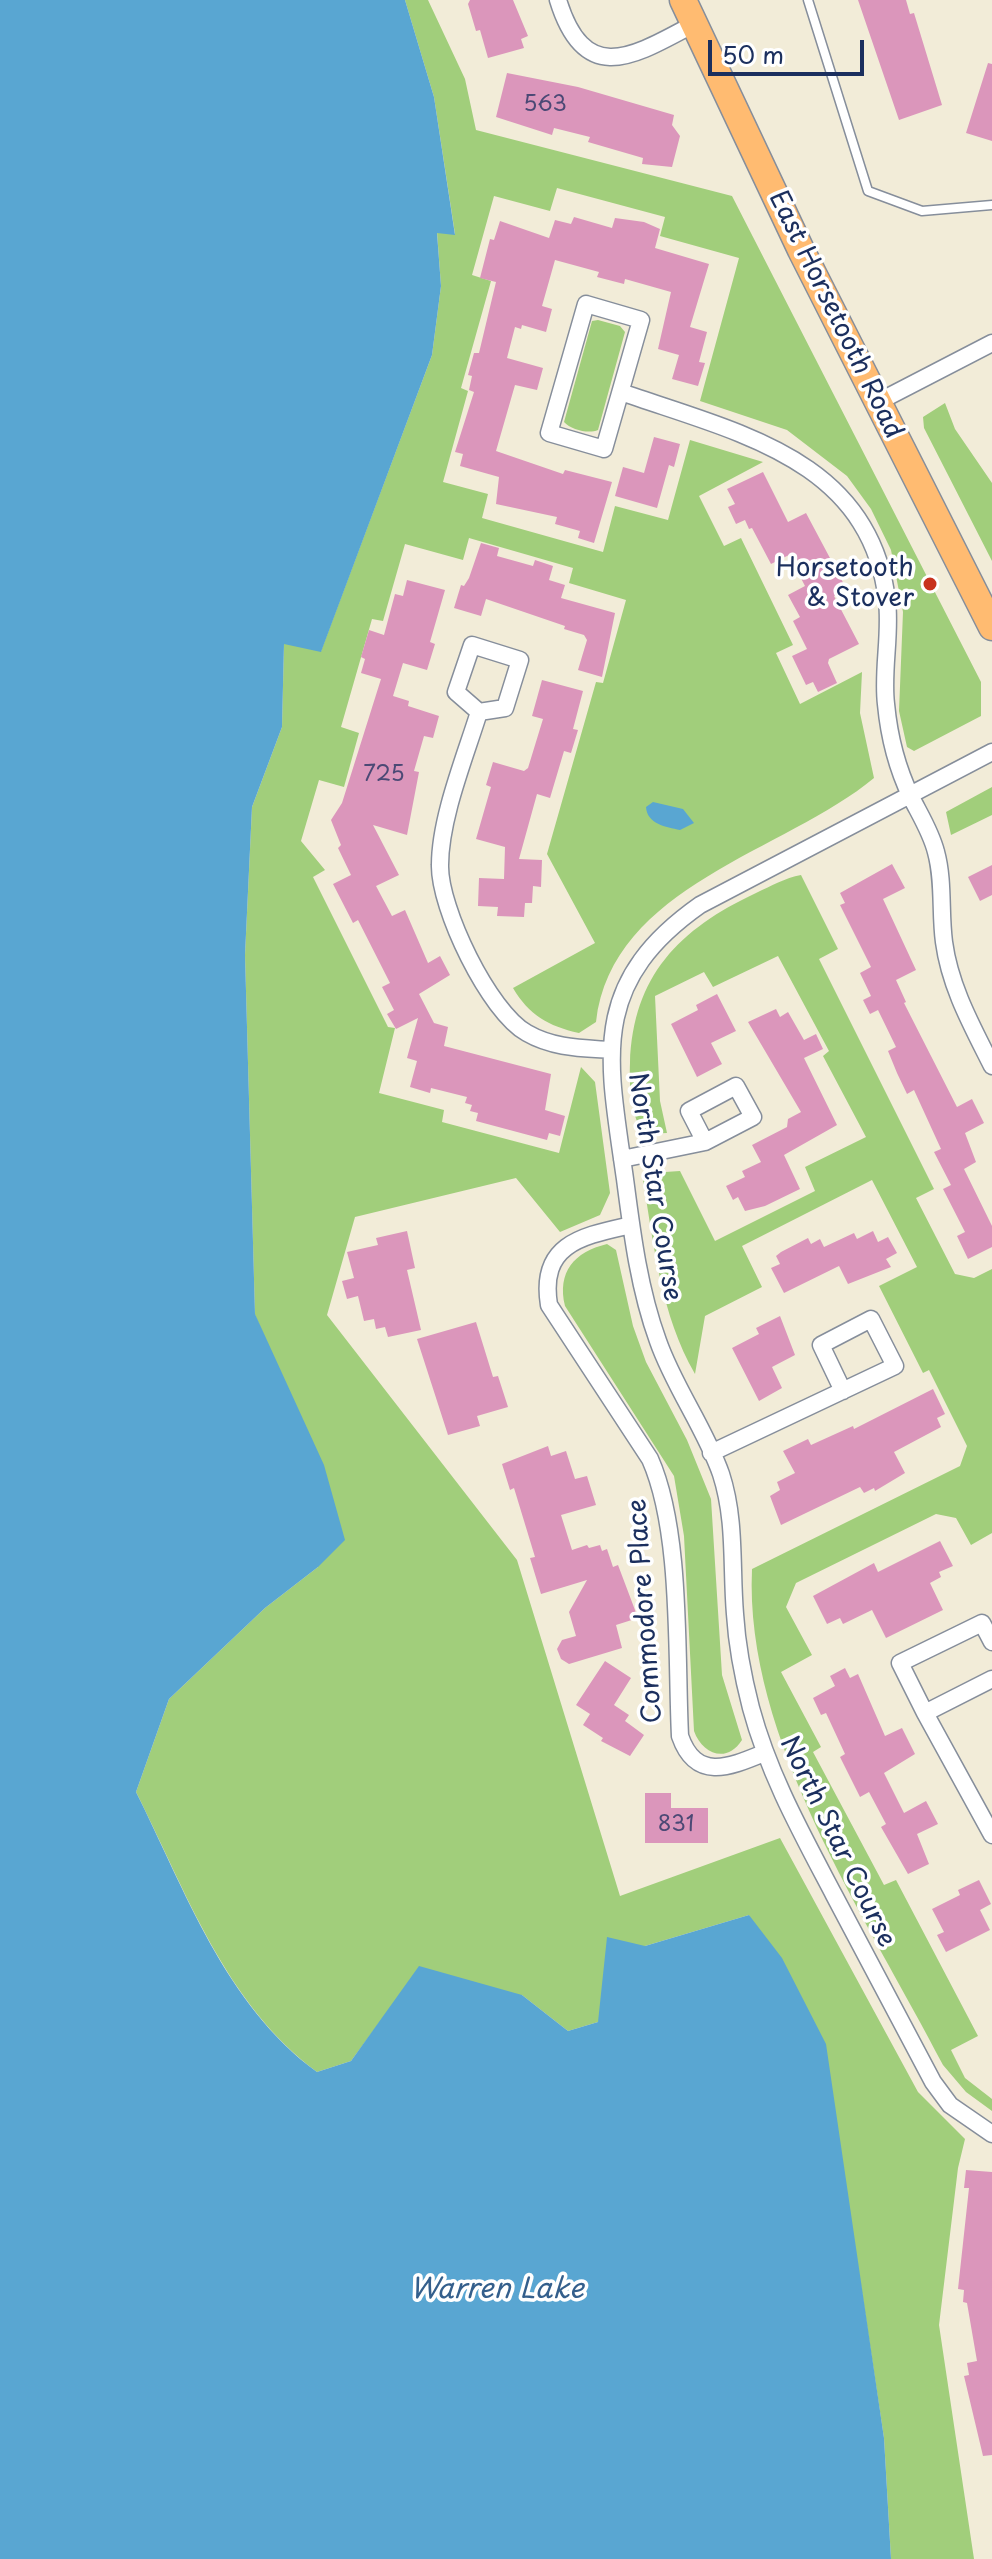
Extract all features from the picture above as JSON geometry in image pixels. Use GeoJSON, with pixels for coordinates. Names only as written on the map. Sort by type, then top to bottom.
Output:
{"type":"FeatureCollection","features":[{"type":"Feature","properties":{"kind":"main road","name":"East Horsetooth Road"},"geometry":{"type":"LineString","coordinates":[[683,0],[801,250],[992,627]]}},
{"type":"Feature","properties":{"kind":"street"},"geometry":{"type":"LineString","coordinates":[[558,0],[567,29],[579,45],[612,58],[639,53],[694,24]]}},
{"type":"Feature","properties":{"kind":"street"},"geometry":{"type":"LineString","coordinates":[[586,304],[641,320],[621,392],[604,449],[549,433],[586,304]]}},
{"type":"Feature","properties":{"kind":"street"},"geometry":{"type":"LineString","coordinates":[[878,402],[992,343]]}},
{"type":"Feature","properties":{"kind":"street"},"geometry":{"type":"LineString","coordinates":[[621,392],[765,443],[795,458],[832,487],[854,512],[880,566],[887,599],[885,700],[890,735],[910,796],[937,855],[949,971],[959,1000],[992,1066]]}},
{"type":"Feature","properties":{"kind":"street"},"geometry":{"type":"LineString","coordinates":[[472,645],[520,660],[505,708],[479,712],[456,692],[472,645]]}},
{"type":"Feature","properties":{"kind":"street"},"geometry":{"type":"LineString","coordinates":[[479,712],[442,844],[442,889],[449,912],[496,1005],[509,1020],[525,1033],[549,1043],[610,1050]]}},
{"type":"Feature","properties":{"kind":"street","name":"North Star Course"},"geometry":{"type":"LineString","coordinates":[[992,752],[700,905],[670,926],[631,974],[619,1002],[610,1050],[631,1225],[645,1301],[657,1340],[711,1453],[729,1509],[740,1659],[764,1753],[788,1809],[933,2082],[950,2105],[992,2134]]}},
{"type":"Feature","properties":{"kind":"street"},"geometry":{"type":"LineString","coordinates":[[622,1159],[705,1142]]}},
{"type":"Feature","properties":{"kind":"street","name":"Commodore Place"},"geometry":{"type":"LineString","coordinates":[[631,1225],[582,1236],[566,1246],[548,1275],[549,1305],[650,1459],[660,1481],[670,1531],[680,1736],[684,1748],[695,1760],[718,1768],[764,1753]]}},
{"type":"Feature","properties":{"kind":"street"},"geometry":{"type":"LineString","coordinates":[[711,1453],[843,1391],[895,1366],[871,1319],[821,1345],[843,1391]]}},
{"type":"Feature","properties":{"kind":"street"},"geometry":{"type":"LineString","coordinates":[[992,1642],[982,1623],[900,1663],[992,1835]]}},
{"type":"Feature","properties":{"kind":"street"},"geometry":{"type":"LineString","coordinates":[[925,1713],[992,1679]]}},
{"type":"Feature","properties":{"kind":"lane"},"geometry":{"type":"LineString","coordinates":[[808,0],[868,191],[922,211],[992,205]]}},
{"type":"Feature","properties":{"kind":"green space"},"geometry":{"type":"Polygon","coordinates":[[[405,0],[428,0],[465,79],[476,130],[732,196],[981,682],[981,716],[914,751],[907,747],[899,711],[903,612],[891,550],[871,509],[847,476],[787,430],[700,401],[739,258],[660,236],[665,217],[557,188],[550,211],[494,196],[472,275],[491,281],[461,388],[468,391],[443,482],[488,494],[482,518],[603,552],[615,506],[668,520],[690,440],[763,462],[699,496],[724,546],[741,538],[793,645],[776,653],[800,704],[862,672],[860,713],[874,778],[837,804],[708,876],[668,904],[634,936],[609,975],[596,1022],[579,1033],[549,1023],[533,1012],[513,988],[595,943],[547,854],[596,682],[603,683],[626,600],[569,583],[573,568],[469,538],[463,560],[405,544],[383,621],[372,619],[341,727],[359,733],[344,787],[319,780],[301,841],[325,870],[313,877],[388,1027],[395,1028],[379,1093],[444,1110],[442,1122],[559,1153],[581,1067],[595,1082],[610,1193],[600,1215],[560,1232],[516,1178],[355,1217],[327,1315],[517,1560],[620,1896],[780,1838],[918,2092],[965,2139],[958,2168],[939,2325],[974,2559],[891,2559],[884,2438],[846,2187],[749,1915],[645,1946],[598,2022],[568,2031],[522,1995],[379,2023],[351,2061],[317,2072],[285,2045],[232,1980],[191,1906],[136,1792],[169,1699],[265,1608],[318,1567],[284,1382],[255,1315],[245,955],[252,807],[282,727],[284,643],[321,651],[432,355],[441,286],[437,232],[455,234],[434,97],[405,0]]]}},
{"type":"Feature","properties":{"kind":"green space"},"geometry":{"type":"Polygon","coordinates":[[[592,321],[620,326],[625,332],[598,430],[585,431],[564,422],[592,321]]]}},
{"type":"Feature","properties":{"kind":"green space"},"geometry":{"type":"Polygon","coordinates":[[[945,403],[955,429],[992,483],[992,561],[924,428],[923,417],[945,403]]]}},
{"type":"Feature","properties":{"kind":"green space"},"geometry":{"type":"Polygon","coordinates":[[[992,787],[992,815],[951,835],[946,812],[992,787]]]}},
{"type":"Feature","properties":{"kind":"green space"},"geometry":{"type":"Polygon","coordinates":[[[801,875],[838,949],[819,959],[934,1189],[916,1198],[955,1274],[974,1278],[992,1269],[992,1533],[971,1545],[956,1518],[936,1514],[796,1583],[786,1607],[812,1655],[781,1672],[821,1747],[813,1752],[884,1885],[896,1880],[978,2036],[951,2050],[965,2078],[992,2099],[992,2111],[966,2092],[943,2065],[816,1826],[789,1762],[768,1698],[755,1633],[752,1569],[960,1466],[967,1446],[929,1370],[923,1373],[879,1286],[917,1267],[872,1180],[742,1246],[762,1287],[705,1316],[695,1374],[683,1351],[667,1304],[655,1255],[643,1180],[650,1173],[680,1171],[715,1241],[815,1191],[805,1167],[866,1137],[823,1056],[829,1051],[778,956],[713,987],[704,972],[655,996],[660,1101],[667,1133],[643,1134],[633,1109],[630,1072],[633,1032],[640,1005],[665,959],[683,940],[729,907],[778,882],[801,875]]]}},
{"type":"Feature","properties":{"kind":"green space"},"geometry":{"type":"Polygon","coordinates":[[[607,1244],[616,1250],[633,1326],[646,1362],[687,1440],[711,1499],[722,1675],[742,1740],[722,1754],[709,1750],[694,1731],[684,1536],[674,1476],[565,1306],[564,1283],[571,1265],[585,1252],[607,1244]]]}},
{"type":"Feature","properties":{"kind":"water","name":"Warren Lake"},"geometry":{"type":"Polygon","coordinates":[[[0,0],[405,0],[434,97],[455,235],[437,233],[441,286],[432,355],[321,652],[284,644],[282,727],[252,807],[245,955],[255,1314],[324,1465],[345,1540],[318,1567],[265,1608],[169,1699],[136,1792],[210,1944],[232,1980],[285,2045],[317,2072],[351,2061],[419,1966],[522,1995],[568,2031],[598,2022],[607,1937],[645,1946],[749,1915],[782,1958],[826,2044],[884,2438],[891,2559],[0,2559],[0,0]]]}},
{"type":"Feature","properties":{"kind":"water"},"geometry":{"type":"Polygon","coordinates":[[[653,802],[683,809],[694,823],[680,830],[658,824],[647,813],[646,807],[653,802]]]}},
{"type":"Feature","properties":{"kind":"building"},"geometry":{"type":"Polygon","coordinates":[[[470,0],[513,0],[528,36],[521,39],[524,48],[488,58],[480,30],[476,31],[468,4],[470,0]]]}},
{"type":"Feature","properties":{"kind":"building"},"geometry":{"type":"Polygon","coordinates":[[[858,0],[906,0],[910,14],[914,13],[942,105],[899,120],[858,0]]]}},
{"type":"Feature","properties":{"kind":"building"},"geometry":{"type":"Polygon","coordinates":[[[988,63],[992,64],[992,141],[966,133],[988,63]]]}},
{"type":"Feature","properties":{"kind":"building"},"geometry":{"type":"Polygon","coordinates":[[[507,73],[578,87],[674,115],[672,125],[680,136],[672,167],[642,164],[643,158],[588,142],[590,137],[554,128],[552,135],[496,117],[507,73]]]}},
{"type":"Feature","properties":{"kind":"building"},"geometry":{"type":"Polygon","coordinates":[[[574,217],[612,228],[615,218],[644,222],[660,229],[655,248],[709,264],[690,327],[707,332],[699,362],[705,363],[698,386],[672,379],[679,355],[658,349],[671,292],[625,279],[624,284],[597,277],[599,272],[555,260],[542,306],[552,309],[546,332],[522,325],[521,329],[515,327],[507,358],[543,368],[537,390],[515,385],[496,451],[563,474],[565,470],[612,482],[594,543],[578,538],[580,531],[555,524],[557,517],[496,504],[499,477],[460,466],[463,454],[455,452],[474,392],[469,390],[472,376],[468,375],[474,353],[479,353],[496,282],[480,278],[490,239],[494,240],[500,221],[549,238],[555,220],[571,224],[574,217]]]}},
{"type":"Feature","properties":{"kind":"building"},"geometry":{"type":"Polygon","coordinates":[[[654,437],[680,444],[674,467],[669,465],[657,508],[615,496],[623,467],[644,473],[654,437]]]}},
{"type":"Feature","properties":{"kind":"building"},"geometry":{"type":"Polygon","coordinates":[[[763,472],[788,522],[806,513],[847,590],[834,596],[859,644],[829,659],[837,683],[818,692],[813,682],[806,685],[792,656],[807,649],[793,621],[800,617],[788,595],[805,586],[789,555],[771,564],[752,528],[749,529],[745,520],[736,524],[728,507],[735,504],[727,489],[763,472]]]}},
{"type":"Feature","properties":{"kind":"building"},"geometry":{"type":"Polygon","coordinates":[[[481,543],[499,548],[497,556],[533,566],[535,560],[553,566],[549,580],[565,585],[561,598],[615,613],[602,677],[578,670],[587,640],[584,635],[564,629],[565,626],[486,599],[481,616],[454,608],[481,543]]]}},
{"type":"Feature","properties":{"kind":"building"},"geometry":{"type":"Polygon","coordinates":[[[407,580],[445,590],[430,642],[435,644],[427,670],[403,663],[393,696],[409,701],[408,706],[439,716],[433,738],[424,736],[414,771],[419,772],[407,835],[373,825],[399,875],[376,886],[392,916],[405,910],[428,963],[440,956],[450,975],[419,994],[434,1023],[448,1027],[444,1046],[551,1074],[545,1110],[565,1116],[560,1136],[549,1133],[547,1140],[476,1121],[478,1113],[470,1111],[472,1105],[465,1103],[467,1097],[431,1088],[430,1093],[410,1087],[417,1061],[407,1058],[418,1018],[396,1029],[387,1014],[394,1010],[382,987],[390,983],[358,920],[353,923],[333,884],[351,875],[338,848],[341,845],[331,820],[342,803],[381,679],[361,673],[365,659],[361,657],[369,630],[384,635],[395,594],[403,596],[407,580]]]}},
{"type":"Feature","properties":{"kind":"building"},"geometry":{"type":"Polygon","coordinates":[[[542,680],[583,691],[573,729],[578,730],[571,753],[564,751],[550,798],[537,794],[519,859],[542,860],[541,887],[533,886],[532,903],[525,903],[524,917],[497,916],[498,907],[478,906],[479,878],[504,879],[505,847],[476,839],[491,787],[486,785],[493,762],[524,771],[528,768],[543,719],[532,716],[542,680]]]}},
{"type":"Feature","properties":{"kind":"building"},"geometry":{"type":"Polygon","coordinates":[[[892,864],[905,888],[883,899],[916,970],[896,980],[904,1003],[957,1107],[972,1099],[984,1123],[965,1133],[976,1162],[964,1169],[992,1226],[992,1247],[968,1259],[957,1236],[965,1232],[943,1189],[951,1185],[934,1152],[941,1149],[914,1090],[907,1094],[897,1073],[888,1051],[896,1047],[878,1010],[870,1014],[863,1000],[871,996],[860,973],[871,967],[840,905],[845,903],[840,893],[892,864]]]}},
{"type":"Feature","properties":{"kind":"building"},"geometry":{"type":"Polygon","coordinates":[[[992,865],[992,895],[980,901],[968,877],[992,865]]]}},
{"type":"Feature","properties":{"kind":"building"},"geometry":{"type":"Polygon","coordinates":[[[717,994],[736,1031],[711,1043],[722,1064],[697,1077],[671,1024],[698,1010],[696,1005],[717,994]]]}},
{"type":"Feature","properties":{"kind":"building"},"geometry":{"type":"Polygon","coordinates":[[[776,1009],[780,1017],[788,1012],[804,1040],[816,1034],[823,1049],[804,1058],[837,1125],[784,1155],[800,1189],[765,1206],[745,1211],[738,1197],[733,1200],[726,1186],[745,1177],[742,1171],[761,1162],[752,1145],[787,1127],[788,1119],[801,1112],[748,1022],[776,1009]]]}},
{"type":"Feature","properties":{"kind":"building"},"geometry":{"type":"Polygon","coordinates":[[[407,1231],[415,1268],[407,1270],[421,1330],[388,1337],[385,1327],[376,1329],[374,1319],[364,1321],[358,1296],[347,1299],[342,1281],[354,1278],[347,1252],[378,1245],[376,1238],[407,1231]]]}},
{"type":"Feature","properties":{"kind":"building"},"geometry":{"type":"Polygon","coordinates":[[[873,1231],[878,1242],[888,1237],[897,1253],[886,1259],[891,1267],[848,1284],[839,1266],[784,1293],[771,1268],[780,1264],[776,1256],[808,1238],[811,1244],[820,1239],[824,1247],[854,1233],[857,1239],[873,1231]]]}},
{"type":"Feature","properties":{"kind":"building"},"geometry":{"type":"Polygon","coordinates":[[[780,1316],[795,1355],[772,1367],[782,1388],[759,1401],[732,1348],[759,1334],[756,1328],[780,1316]]]}},
{"type":"Feature","properties":{"kind":"building"},"geometry":{"type":"Polygon","coordinates":[[[476,1322],[493,1377],[498,1376],[508,1407],[477,1416],[480,1426],[448,1435],[417,1339],[476,1322]]]}},
{"type":"Feature","properties":{"kind":"building"},"geometry":{"type":"Polygon","coordinates":[[[933,1389],[945,1414],[937,1418],[941,1427],[894,1452],[905,1473],[875,1491],[874,1488],[864,1493],[860,1487],[781,1525],[770,1496],[780,1490],[777,1482],[795,1473],[783,1451],[808,1439],[811,1445],[853,1426],[854,1429],[933,1389]]]}},
{"type":"Feature","properties":{"kind":"building"},"geometry":{"type":"Polygon","coordinates":[[[548,1446],[551,1456],[566,1451],[575,1479],[587,1476],[596,1505],[561,1515],[572,1550],[587,1545],[589,1548],[600,1545],[602,1551],[607,1549],[613,1567],[618,1565],[638,1618],[616,1625],[622,1648],[569,1664],[561,1659],[557,1649],[562,1640],[576,1636],[569,1612],[587,1580],[541,1594],[530,1558],[535,1557],[514,1488],[510,1490],[502,1464],[548,1446]]]}},
{"type":"Feature","properties":{"kind":"building"},"geometry":{"type":"Polygon","coordinates":[[[940,1541],[953,1566],[939,1572],[941,1577],[930,1583],[943,1610],[886,1638],[872,1610],[843,1624],[840,1618],[827,1624],[813,1596],[874,1563],[878,1572],[940,1541]]]}},
{"type":"Feature","properties":{"kind":"building"},"geometry":{"type":"Polygon","coordinates":[[[605,1661],[631,1678],[614,1705],[629,1715],[625,1721],[644,1735],[630,1756],[601,1741],[603,1738],[583,1725],[590,1714],[576,1705],[605,1661]]]}},
{"type":"Feature","properties":{"kind":"building"},"geometry":{"type":"Polygon","coordinates":[[[845,1668],[850,1678],[858,1674],[885,1736],[902,1728],[915,1754],[884,1773],[904,1813],[926,1801],[938,1824],[917,1834],[929,1864],[908,1874],[881,1827],[886,1824],[869,1792],[860,1797],[840,1757],[845,1754],[826,1713],[821,1715],[813,1698],[835,1686],[830,1676],[845,1668]]]}},
{"type":"Feature","properties":{"kind":"building"},"geometry":{"type":"Polygon","coordinates":[[[645,1793],[671,1793],[671,1808],[708,1808],[708,1843],[645,1843],[645,1793]]]}},
{"type":"Feature","properties":{"kind":"building"},"geometry":{"type":"Polygon","coordinates":[[[979,1880],[991,1904],[980,1910],[990,1930],[946,1952],[937,1935],[944,1932],[932,1909],[960,1895],[958,1890],[979,1880]]]}},
{"type":"Feature","properties":{"kind":"building"},"geometry":{"type":"Polygon","coordinates":[[[966,2170],[992,2172],[992,2455],[983,2456],[964,2376],[969,2375],[967,2363],[977,2361],[967,2303],[963,2302],[964,2290],[958,2289],[969,2188],[964,2188],[966,2170]]]}},
{"type":"Feature","properties":{"kind":"place","name":"Horsetooth & Stover"},"geometry":{"type":"Point","coordinates":[930,584]}}]}
